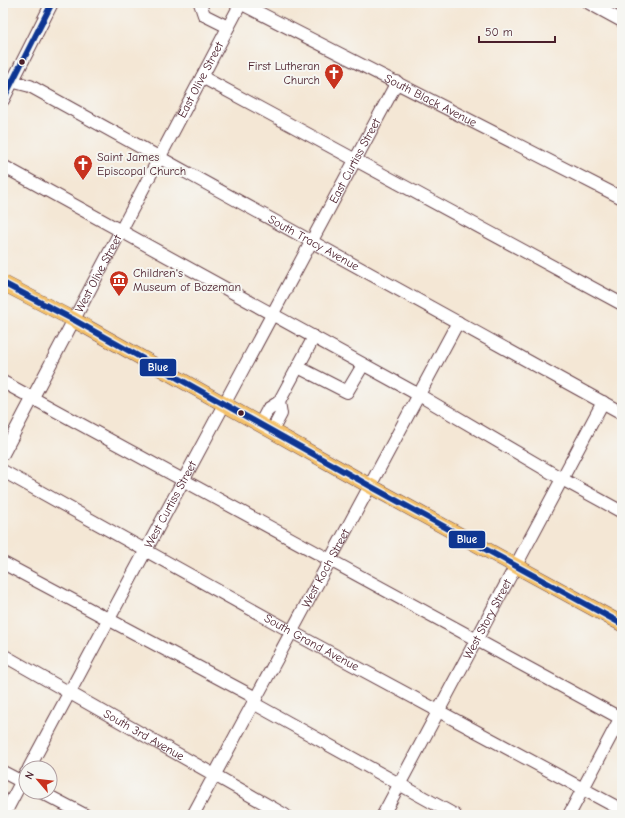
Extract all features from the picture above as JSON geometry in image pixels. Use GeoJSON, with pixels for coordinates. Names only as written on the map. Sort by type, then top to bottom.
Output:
{"type":"FeatureCollection","features":[{"type":"Feature","properties":{"kind":"main road"},"geometry":{"type":"LineString","coordinates":[[3,283],[74,320],[370,486],[516,564],[622,624]]}},
{"type":"Feature","properties":{"kind":"street"},"geometry":{"type":"LineString","coordinates":[[3,100],[8,80],[52,3]]}},
{"type":"Feature","properties":{"kind":"street"},"geometry":{"type":"LineString","coordinates":[[200,3],[204,15],[228,27]]}},
{"type":"Feature","properties":{"kind":"street","name":"East Olive Street"},"geometry":{"type":"LineString","coordinates":[[161,157],[240,3]]}},
{"type":"Feature","properties":{"kind":"street","name":"South Black Avenue"},"geometry":{"type":"LineString","coordinates":[[240,3],[622,198]]}},
{"type":"Feature","properties":{"kind":"street"},"geometry":{"type":"LineString","coordinates":[[588,3],[622,21]]}},
{"type":"Feature","properties":{"kind":"street"},"geometry":{"type":"LineString","coordinates":[[202,77],[622,304]]}},
{"type":"Feature","properties":{"kind":"street","name":"South Tracy Avenue"},"geometry":{"type":"LineString","coordinates":[[8,80],[30,86],[161,157],[622,413]]}},
{"type":"Feature","properties":{"kind":"street","name":"East Curtiss Street"},"geometry":{"type":"LineString","coordinates":[[312,240],[397,82]]}},
{"type":"Feature","properties":{"kind":"street","name":"West Olive Street"},"geometry":{"type":"LineString","coordinates":[[3,454],[161,157]]}},
{"type":"Feature","properties":{"kind":"street"},"geometry":{"type":"LineString","coordinates":[[3,166],[122,230],[418,395],[562,479],[622,512]]}},
{"type":"Feature","properties":{"kind":"street","name":"West Curtiss Street"},"geometry":{"type":"LineString","coordinates":[[33,760],[312,240]]}},
{"type":"Feature","properties":{"kind":"street","name":"West Koch Street"},"geometry":{"type":"LineString","coordinates":[[193,815],[458,322]]}},
{"type":"Feature","properties":{"kind":"street"},"geometry":{"type":"LineString","coordinates":[[266,428],[268,409],[279,402],[314,337]]}},
{"type":"Feature","properties":{"kind":"street"},"geometry":{"type":"LineString","coordinates":[[298,366],[347,392],[363,365]]}},
{"type":"Feature","properties":{"kind":"street"},"geometry":{"type":"LineString","coordinates":[[3,382],[622,717],[569,815]]}},
{"type":"Feature","properties":{"kind":"street","name":"West Story Street"},"geometry":{"type":"LineString","coordinates":[[383,815],[603,402]]}},
{"type":"Feature","properties":{"kind":"street","name":"South Grand Avenue"},"geometry":{"type":"LineString","coordinates":[[3,471],[146,549],[292,632],[622,810]]}},
{"type":"Feature","properties":{"kind":"street"},"geometry":{"type":"LineString","coordinates":[[3,563],[255,701],[456,815]]}},
{"type":"Feature","properties":{"kind":"street","name":"South 3rd Avenue"},"geometry":{"type":"LineString","coordinates":[[3,655],[285,815]]}},
{"type":"Feature","properties":{"kind":"street"},"geometry":{"type":"LineString","coordinates":[[3,772],[18,777]]}},
{"type":"Feature","properties":{"kind":"street"},"geometry":{"type":"LineString","coordinates":[[4,815],[18,792]]}},
{"type":"Feature","properties":{"kind":"street"},"geometry":{"type":"LineString","coordinates":[[56,800],[85,815]]}},
{"type":"Feature","properties":{"kind":"transit line","name":"Blue"},"geometry":{"type":"LineString","coordinates":[[3,100],[52,3]]}},
{"type":"Feature","properties":{"kind":"transit line","name":"Blue"},"geometry":{"type":"LineString","coordinates":[[3,283],[74,320],[370,486],[622,624]]}},
{"type":"Feature","properties":{"kind":"place","name":"First Lutheran Church"},"geometry":{"type":"Point","coordinates":[334,90]}},
{"type":"Feature","properties":{"kind":"place","name":"Saint James Episcopal Church"},"geometry":{"type":"Point","coordinates":[83,181]}},
{"type":"Feature","properties":{"kind":"place","name":"Children's Museum of Bozeman"},"geometry":{"type":"Point","coordinates":[119,297]}}]}
